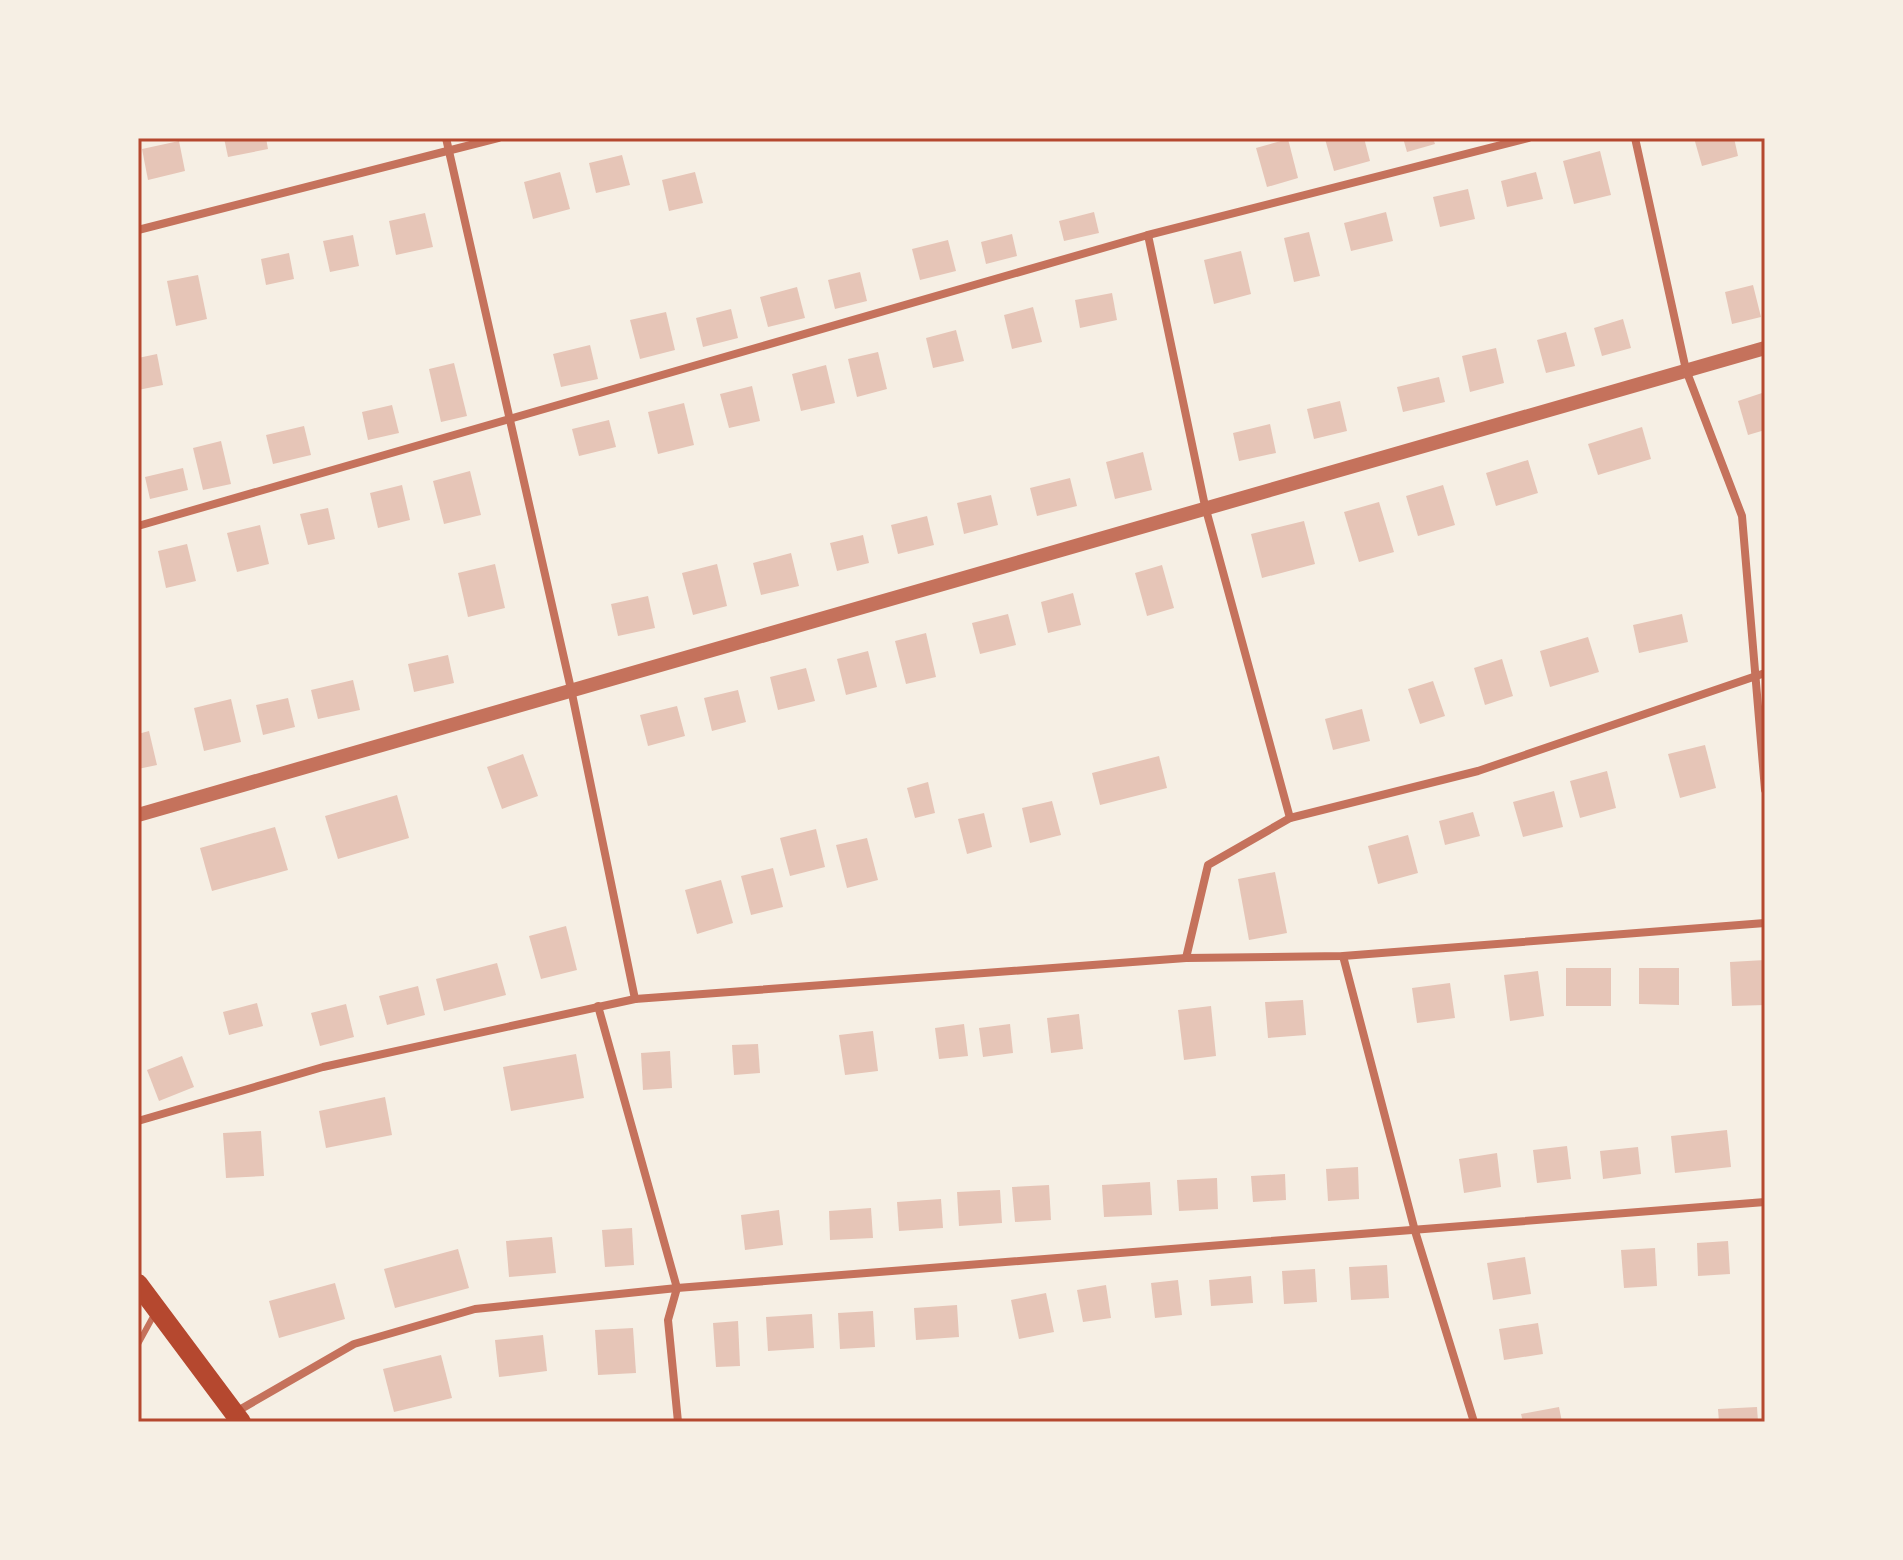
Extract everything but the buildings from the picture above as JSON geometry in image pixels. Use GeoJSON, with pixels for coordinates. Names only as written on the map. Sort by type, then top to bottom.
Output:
{"type":"FeatureCollection","features":[{"type":"Feature","properties":{"kind":"main road"},"geometry":{"type":"LineString","coordinates":[[138,1284],[238,1418]]}},
{"type":"Feature","properties":{"kind":"street"},"geometry":{"type":"LineString","coordinates":[[446,138],[571,689],[635,999]]}},
{"type":"Feature","properties":{"kind":"street"},"geometry":{"type":"LineString","coordinates":[[138,230],[498,138]]}},
{"type":"Feature","properties":{"kind":"street"},"geometry":{"type":"LineString","coordinates":[[138,526],[1148,235],[1528,138]]}},
{"type":"Feature","properties":{"kind":"street"},"geometry":{"type":"LineString","coordinates":[[1635,138],[1686,370],[1742,516],[1761,674],[1765,790]]}},
{"type":"Feature","properties":{"kind":"street"},"geometry":{"type":"LineString","coordinates":[[1148,235],[1205,506],[1290,818]]}},
{"type":"Feature","properties":{"kind":"street"},"geometry":{"type":"LineString","coordinates":[[138,815],[1205,506],[1765,348]]}},
{"type":"Feature","properties":{"kind":"street"},"geometry":{"type":"LineString","coordinates":[[1186,958],[1208,865],[1290,818],[1478,771],[1761,674]]}},
{"type":"Feature","properties":{"kind":"street"},"geometry":{"type":"LineString","coordinates":[[138,1121],[323,1067],[635,999],[1186,958],[1343,956],[1765,923]]}},
{"type":"Feature","properties":{"kind":"street"},"geometry":{"type":"LineString","coordinates":[[1343,956],[1415,1231],[1474,1422]]}},
{"type":"Feature","properties":{"kind":"street"},"geometry":{"type":"LineString","coordinates":[[598,1006],[677,1288],[668,1320],[678,1422]]}},
{"type":"Feature","properties":{"kind":"street"},"geometry":{"type":"LineString","coordinates":[[238,1418],[354,1344],[460,1313],[677,1288],[1765,1202]]}},
{"type":"Feature","properties":{"kind":"lane"},"geometry":{"type":"LineString","coordinates":[[138,1344],[157,1310]]}}]}
